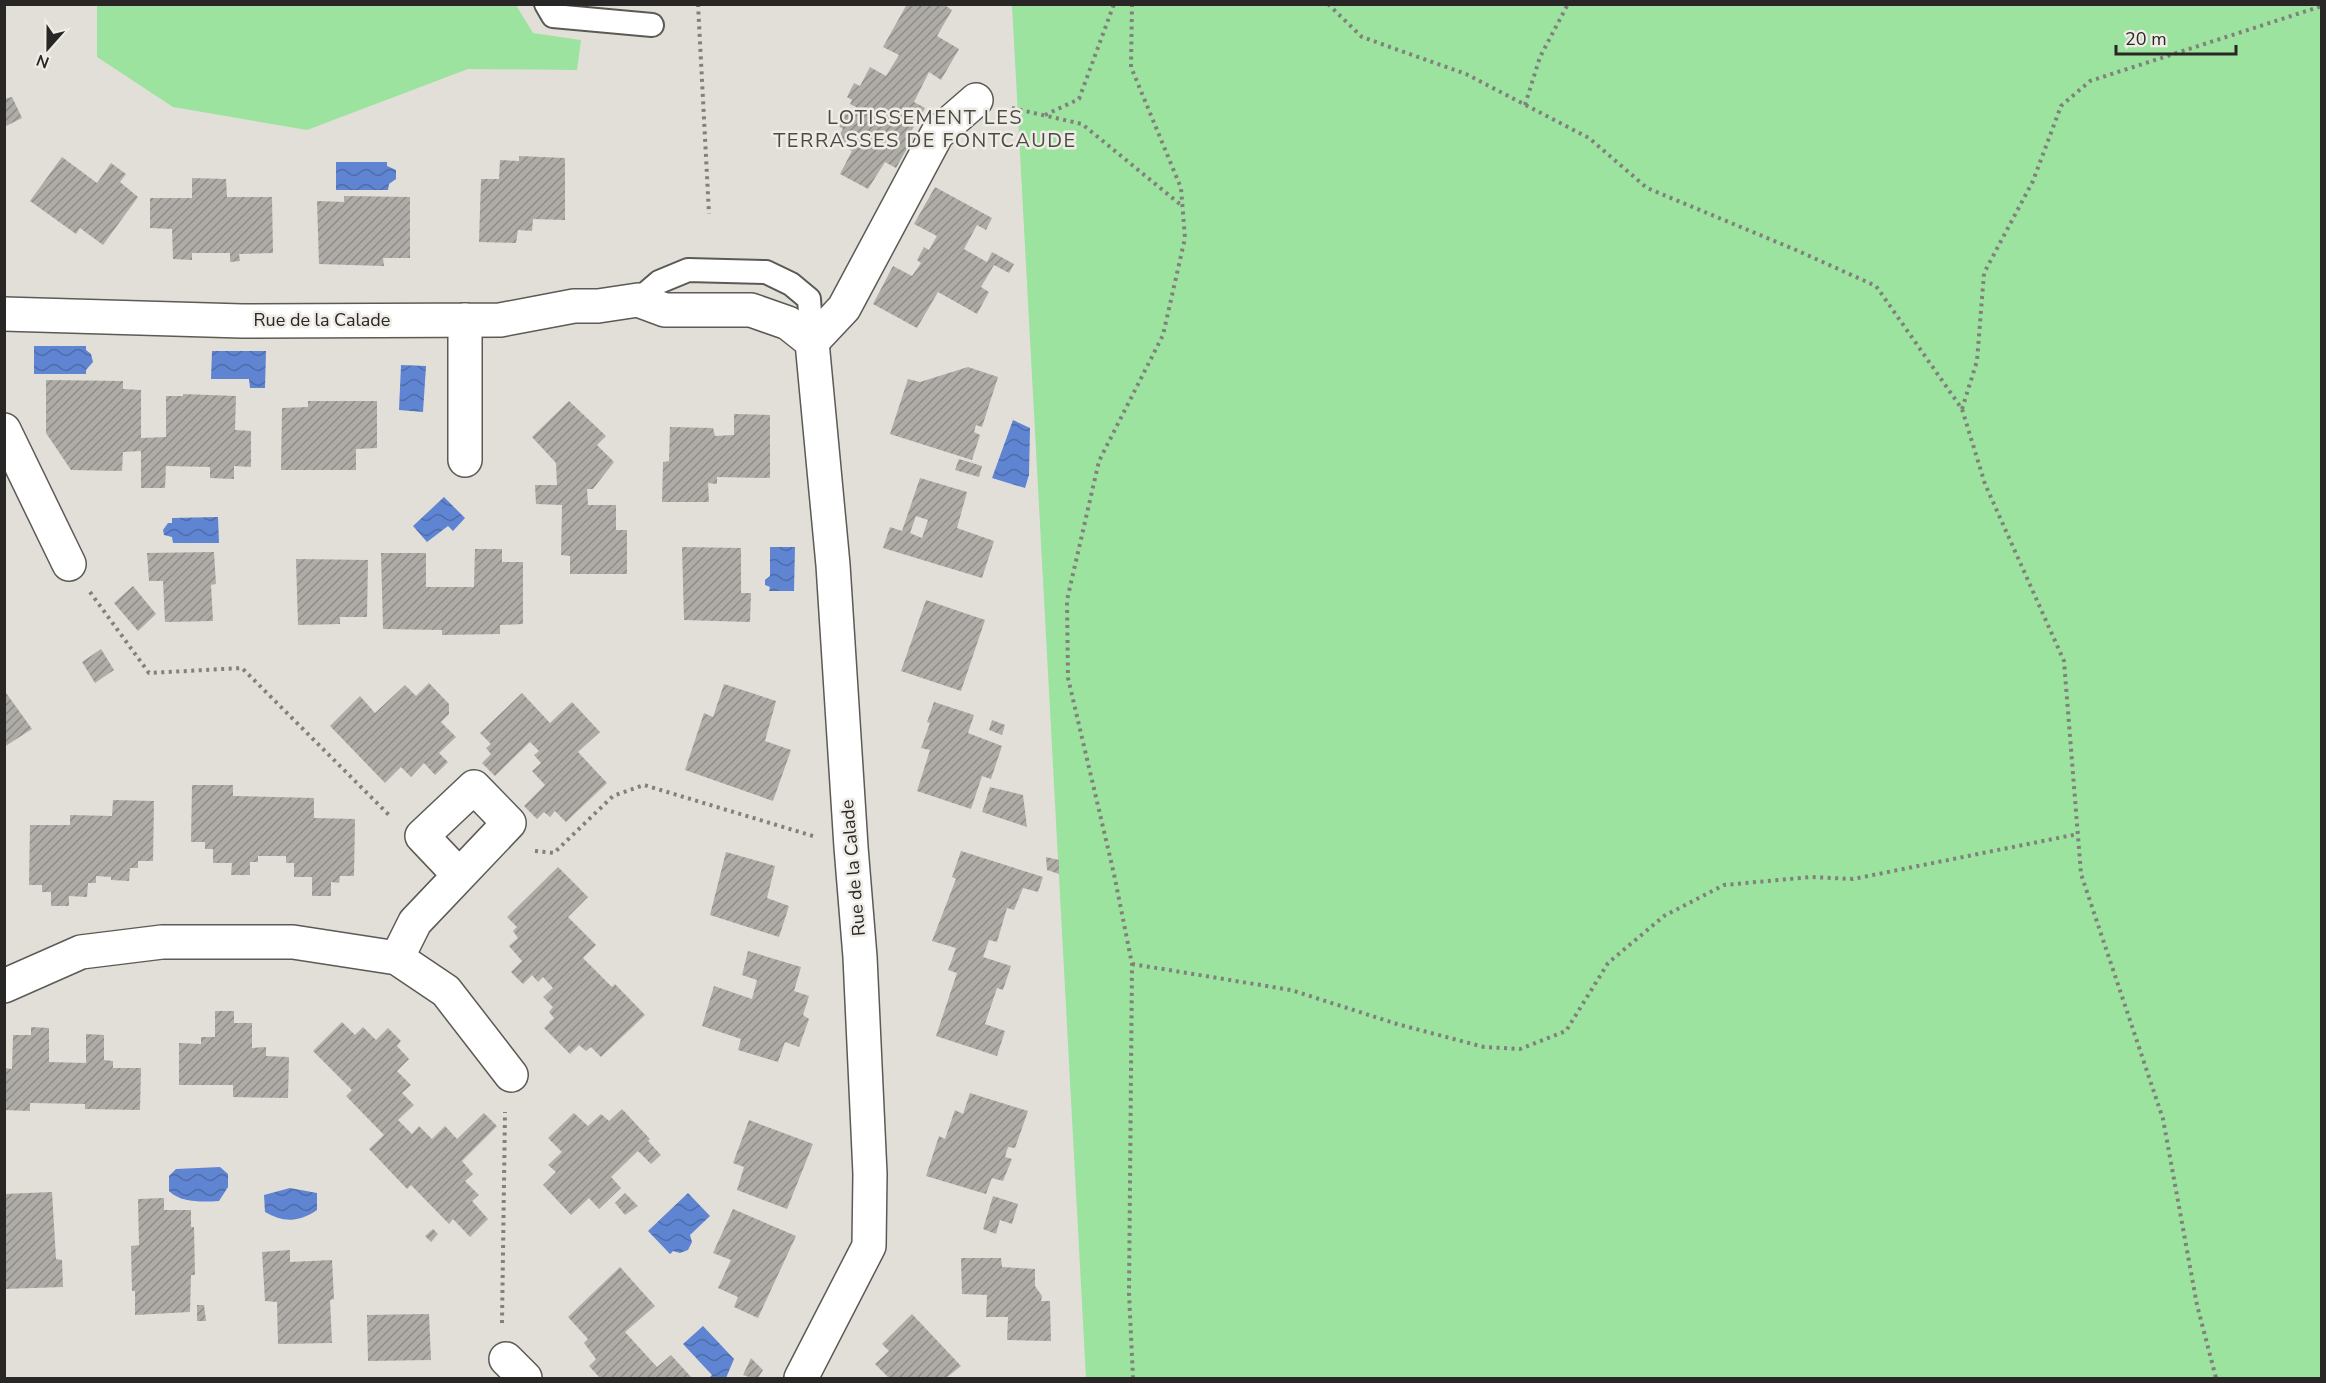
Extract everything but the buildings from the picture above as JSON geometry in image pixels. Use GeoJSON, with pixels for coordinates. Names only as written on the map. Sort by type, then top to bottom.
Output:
{"type":"FeatureCollection","features":[{"type":"Feature","properties":{"kind":"street"},"geometry":{"type":"LineString","coordinates":[[812,342],[844,308],[937,134],[976,100]]}},
{"type":"Feature","properties":{"kind":"street","name":"Rue de la Calade"},"geometry":{"type":"LineString","coordinates":[[4,314],[242,321],[500,320],[574,306],[598,306],[639,300],[665,310],[751,310],[788,323],[812,342],[833,565],[850,848],[860,957],[870,1174],[869,1246],[801,1378]]}},
{"type":"Feature","properties":{"kind":"street"},"geometry":{"type":"LineString","coordinates":[[465,320],[465,460]]}},
{"type":"Feature","properties":{"kind":"street"},"geometry":{"type":"LineString","coordinates":[[4,430],[69,564]]}},
{"type":"Feature","properties":{"kind":"street"},"geometry":{"type":"LineString","coordinates":[[397,958],[415,922],[509,823],[474,787],[422,836],[459,875]]}},
{"type":"Feature","properties":{"kind":"street"},"geometry":{"type":"LineString","coordinates":[[4,986],[81,952],[162,942],[293,942],[397,958],[446,991],[511,1075]]}},
{"type":"Feature","properties":{"kind":"lane"},"geometry":{"type":"LineString","coordinates":[[546,4],[554,16],[652,25]]}},
{"type":"Feature","properties":{"kind":"path"},"geometry":{"type":"LineString","coordinates":[[699,4],[710,214]]}},
{"type":"Feature","properties":{"kind":"path"},"geometry":{"type":"LineString","coordinates":[[1044,115],[1079,99],[1114,4]]}},
{"type":"Feature","properties":{"kind":"path"},"geometry":{"type":"LineString","coordinates":[[1132,4],[1131,67],[1181,188],[1185,238],[1163,335],[1100,461],[1068,600],[1068,678],[1114,874],[1132,964],[1129,1293],[1133,1378]]}},
{"type":"Feature","properties":{"kind":"path"},"geometry":{"type":"LineString","coordinates":[[1328,4],[1362,37],[1466,74],[1589,138],[1647,188],[1876,286],[1962,409],[1985,484],[2064,661],[2081,874],[2163,1119],[2197,1305],[2216,1378]]}},
{"type":"Feature","properties":{"kind":"path"},"geometry":{"type":"LineString","coordinates":[[1525,105],[1540,57],[1568,4]]}},
{"type":"Feature","properties":{"kind":"path"},"geometry":{"type":"LineString","coordinates":[[1962,409],[1977,361],[1984,273],[2032,180],[2061,106],[2090,81],[2322,6]]}},
{"type":"Feature","properties":{"kind":"path"},"geometry":{"type":"LineString","coordinates":[[976,100],[1082,124],[1182,206]]}},
{"type":"Feature","properties":{"kind":"path"},"geometry":{"type":"LineString","coordinates":[[69,564],[149,673],[242,668],[394,819],[422,836]]}},
{"type":"Feature","properties":{"kind":"path"},"geometry":{"type":"LineString","coordinates":[[503,829],[534,851],[554,853],[613,796],[644,784],[850,848]]}},
{"type":"Feature","properties":{"kind":"path"},"geometry":{"type":"LineString","coordinates":[[1132,964],[1291,990],[1397,1024],[1473,1044],[1520,1049],[1566,1031],[1608,963],[1665,916],[1724,885],[1811,877],[1853,879],[2078,834]]}},
{"type":"Feature","properties":{"kind":"path"},"geometry":{"type":"LineString","coordinates":[[511,1075],[504,1121],[502,1317],[516,1369]]}},
{"type":"Feature","properties":{"kind":"green space"},"geometry":{"type":"Polygon","coordinates":[[[97,5],[516,5],[533,33],[581,40],[577,70],[468,69],[307,130],[173,107],[97,57],[97,5]]]}},
{"type":"Feature","properties":{"kind":"green space"},"geometry":{"type":"Polygon","coordinates":[[[1012,5],[2321,5],[2321,1378],[1086,1378],[1012,5]]]}},
{"type":"Feature","properties":{"kind":"water"},"geometry":{"type":"Polygon","coordinates":[[[336,162],[387,162],[387,166],[396,170],[396,179],[389,184],[388,190],[336,190],[336,162]]]}},
{"type":"Feature","properties":{"kind":"water"},"geometry":{"type":"Polygon","coordinates":[[[34,346],[86,346],[93,362],[86,370],[86,374],[34,374],[34,346]]]}},
{"type":"Feature","properties":{"kind":"water"},"geometry":{"type":"Polygon","coordinates":[[[212,351],[266,351],[265,388],[250,388],[249,379],[211,379],[212,351]]]}},
{"type":"Feature","properties":{"kind":"water"},"geometry":{"type":"Polygon","coordinates":[[[401,365],[426,366],[423,412],[399,410],[401,365]]]}},
{"type":"Feature","properties":{"kind":"water"},"geometry":{"type":"Polygon","coordinates":[[[1013,420],[1030,428],[1029,475],[1025,488],[992,478],[1013,420]]]}},
{"type":"Feature","properties":{"kind":"water"},"geometry":{"type":"Polygon","coordinates":[[[444,497],[465,518],[453,531],[448,526],[427,542],[413,526],[444,497]]]}},
{"type":"Feature","properties":{"kind":"water"},"geometry":{"type":"Polygon","coordinates":[[[218,517],[219,543],[173,543],[172,537],[164,535],[163,530],[168,523],[172,523],[172,518],[218,517]]]}},
{"type":"Feature","properties":{"kind":"water"},"geometry":{"type":"Polygon","coordinates":[[[770,547],[795,547],[794,591],[769,591],[770,587],[765,585],[765,580],[770,576],[770,547]]]}},
{"type":"Feature","properties":{"kind":"water"},"geometry":{"type":"Polygon","coordinates":[[[220,1167],[228,1174],[228,1187],[219,1201],[186,1200],[169,1191],[169,1176],[176,1169],[220,1167]]]}},
{"type":"Feature","properties":{"kind":"water"},"geometry":{"type":"Polygon","coordinates":[[[290,1188],[317,1193],[317,1210],[304,1217],[291,1220],[278,1218],[265,1212],[264,1195],[290,1188]]]}},
{"type":"Feature","properties":{"kind":"water"},"geometry":{"type":"Polygon","coordinates":[[[688,1193],[710,1216],[690,1235],[692,1242],[688,1250],[680,1253],[673,1251],[670,1254],[648,1231],[688,1193]]]}},
{"type":"Feature","properties":{"kind":"water"},"geometry":{"type":"Polygon","coordinates":[[[703,1326],[734,1359],[726,1378],[709,1378],[712,1375],[683,1344],[703,1326]]]}},
{"type":"Feature","properties":{"kind":"district","name":"LOTISSEMENT LES TERRASSES DE FONTCAUDE"},"geometry":{"type":"Point","coordinates":[925,128]}}]}
